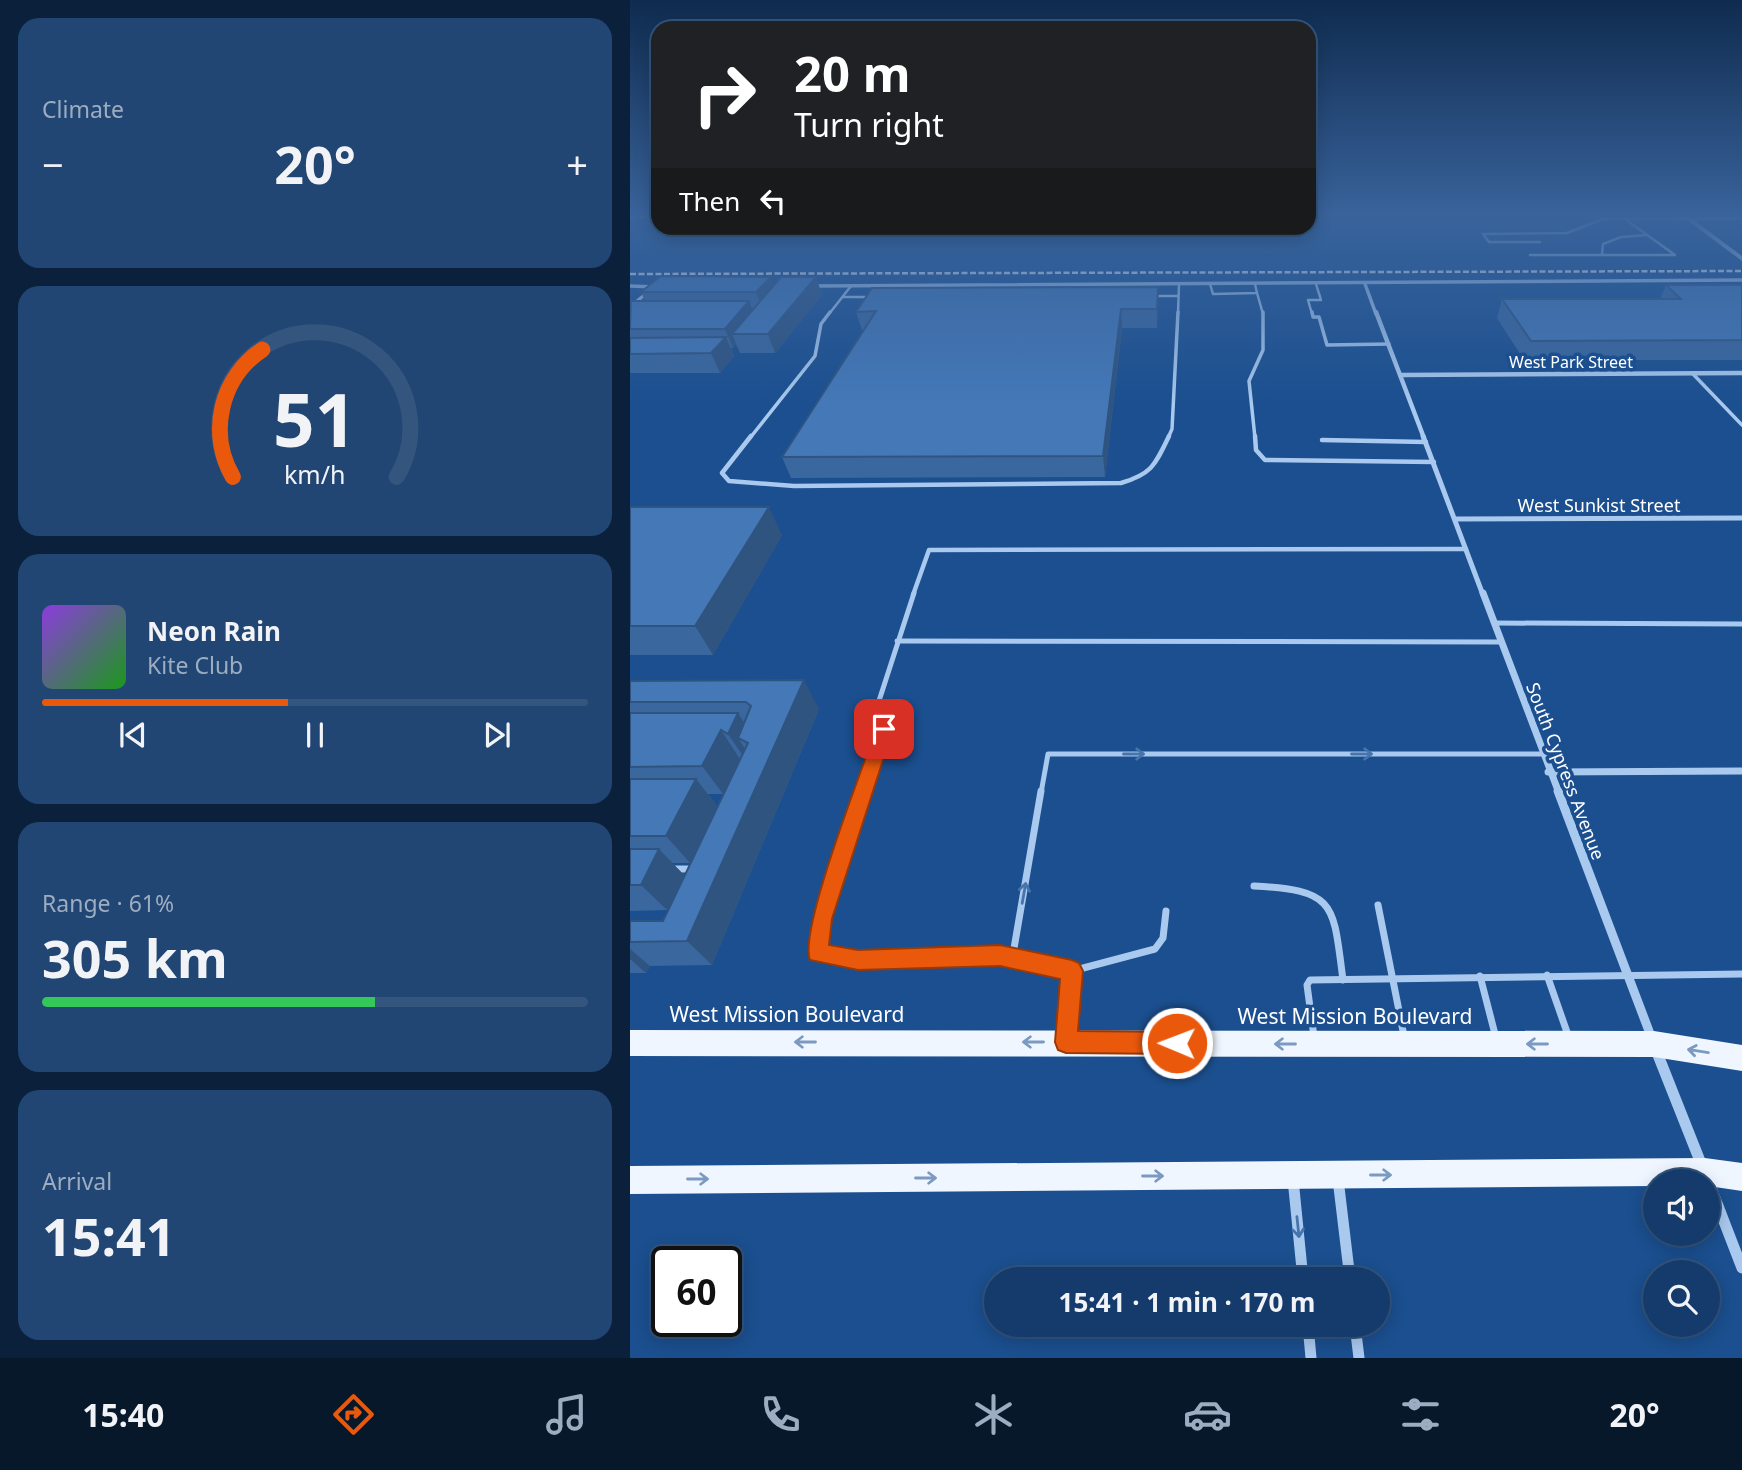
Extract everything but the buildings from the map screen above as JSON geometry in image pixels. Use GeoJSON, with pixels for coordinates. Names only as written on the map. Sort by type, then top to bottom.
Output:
{"type":"FeatureCollection","features":[{"type":"Feature","properties":{"kind":"main road","name":"West Mission Boulevard"},"geometry":{"type":"LineString","coordinates":[[630,1043],[1654,1044],[1742,1058]]}},
{"type":"Feature","properties":{"kind":"main road"},"geometry":{"type":"LineString","coordinates":[[630,1180],[1643,1173]]}},
{"type":"Feature","properties":{"kind":"main road"},"geometry":{"type":"LineString","coordinates":[[1720,1174],[1742,1177]]}},
{"type":"Feature","properties":{"kind":"street"},"geometry":{"type":"LineString","coordinates":[[802,286],[1742,280]]}},
{"type":"Feature","properties":{"kind":"street","name":"South Cypress Avenue"},"geometry":{"type":"LineString","coordinates":[[1365,284],[1434,462],[1548,772],[1704,1169]]}},
{"type":"Feature","properties":{"kind":"street"},"geometry":{"type":"LineString","coordinates":[[630,286],[668,286]]}},
{"type":"Feature","properties":{"kind":"street"},"geometry":{"type":"LineString","coordinates":[[630,307],[654,287]]}},
{"type":"Feature","properties":{"kind":"street","name":"West Park Street"},"geometry":{"type":"LineString","coordinates":[[1401,375],[1742,373]]}},
{"type":"Feature","properties":{"kind":"street","name":"West Sunkist Street"},"geometry":{"type":"LineString","coordinates":[[1455,519],[1742,518]]}},
{"type":"Feature","properties":{"kind":"street"},"geometry":{"type":"LineString","coordinates":[[1548,772],[1742,771]]}},
{"type":"Feature","properties":{"kind":"street"},"geometry":{"type":"LineString","coordinates":[[1293,1175],[1302,1267]]}},
{"type":"Feature","properties":{"kind":"street"},"geometry":{"type":"LineString","coordinates":[[1338,1175],[1349,1267]]}},
{"type":"Feature","properties":{"kind":"street","name":"South Cypress Avenue"},"geometry":{"type":"LineString","coordinates":[[1720,1211],[1742,1268]]}},
{"type":"Feature","properties":{"kind":"street"},"geometry":{"type":"LineString","coordinates":[[1309,1337],[1311,1358]]}},
{"type":"Feature","properties":{"kind":"street"},"geometry":{"type":"LineString","coordinates":[[1356,1337],[1359,1358]]}},
{"type":"Feature","properties":{"kind":"lane"},"geometry":{"type":"LineString","coordinates":[[1210,284],[1213,294],[1257,293]]}},
{"type":"Feature","properties":{"kind":"lane"},"geometry":{"type":"LineString","coordinates":[[1255,284],[1262,305],[1265,333],[1259,369],[1249,381],[1255,450],[1265,460],[1434,462]]}},
{"type":"Feature","properties":{"kind":"lane"},"geometry":{"type":"LineString","coordinates":[[1316,284],[1321,300],[1308,300],[1313,317],[1319,317],[1327,345],[1389,344]]}},
{"type":"Feature","properties":{"kind":"lane"},"geometry":{"type":"LineString","coordinates":[[1007,296],[1012,285]]}},
{"type":"Feature","properties":{"kind":"lane"},"geometry":{"type":"LineString","coordinates":[[851,286],[821,324],[815,356],[722,473],[729,481],[794,486],[997,485],[1121,483],[1144,476],[1156,463],[1172,429],[1179,285]]}},
{"type":"Feature","properties":{"kind":"lane"},"geometry":{"type":"LineString","coordinates":[[1151,296],[1178,296]]}},
{"type":"Feature","properties":{"kind":"lane"},"geometry":{"type":"LineString","coordinates":[[843,297],[884,297]]}},
{"type":"Feature","properties":{"kind":"lane"},"geometry":{"type":"LineString","coordinates":[[1692,373],[1742,425]]}},
{"type":"Feature","properties":{"kind":"lane"},"geometry":{"type":"LineString","coordinates":[[1322,440],[1426,442]]}},
{"type":"Feature","properties":{"kind":"lane"},"geometry":{"type":"LineString","coordinates":[[1166,911],[1163,938],[1155,949],[1072,971],[1000,956],[858,960],[817,953],[822,919],[884,729],[877,708],[929,550],[1466,549]]}},
{"type":"Feature","properties":{"kind":"lane"},"geometry":{"type":"LineString","coordinates":[[1494,623],[1742,624]]}},
{"type":"Feature","properties":{"kind":"lane"},"geometry":{"type":"LineString","coordinates":[[897,641],[1500,642]]}},
{"type":"Feature","properties":{"kind":"lane"},"geometry":{"type":"LineString","coordinates":[[1012,960],[1048,754],[1542,754]]}},
{"type":"Feature","properties":{"kind":"lane"},"geometry":{"type":"LineString","coordinates":[[667,869],[705,869]]}},
{"type":"Feature","properties":{"kind":"lane"},"geometry":{"type":"LineString","coordinates":[[1254,886],[1292,887],[1320,894],[1333,911],[1343,980]]}},
{"type":"Feature","properties":{"kind":"lane"},"geometry":{"type":"LineString","coordinates":[[1378,905],[1406,1044]]}},
{"type":"Feature","properties":{"kind":"lane"},"geometry":{"type":"LineString","coordinates":[[1066,1042],[1072,971]]}},
{"type":"Feature","properties":{"kind":"lane"},"geometry":{"type":"LineString","coordinates":[[1315,1044],[1307,985],[1310,980],[1626,973],[1742,974]]}},
{"type":"Feature","properties":{"kind":"lane"},"geometry":{"type":"LineString","coordinates":[[1547,975],[1571,1044]]}},
{"type":"Feature","properties":{"kind":"lane"},"geometry":{"type":"LineString","coordinates":[[1480,976],[1497,1044]]}},
{"type":"Feature","properties":{"kind":"route"},"geometry":{"type":"LineString","coordinates":[[884,729],[822,919],[817,953],[858,960],[1000,956],[1072,971],[1066,1042],[1177,1043]]}}]}
